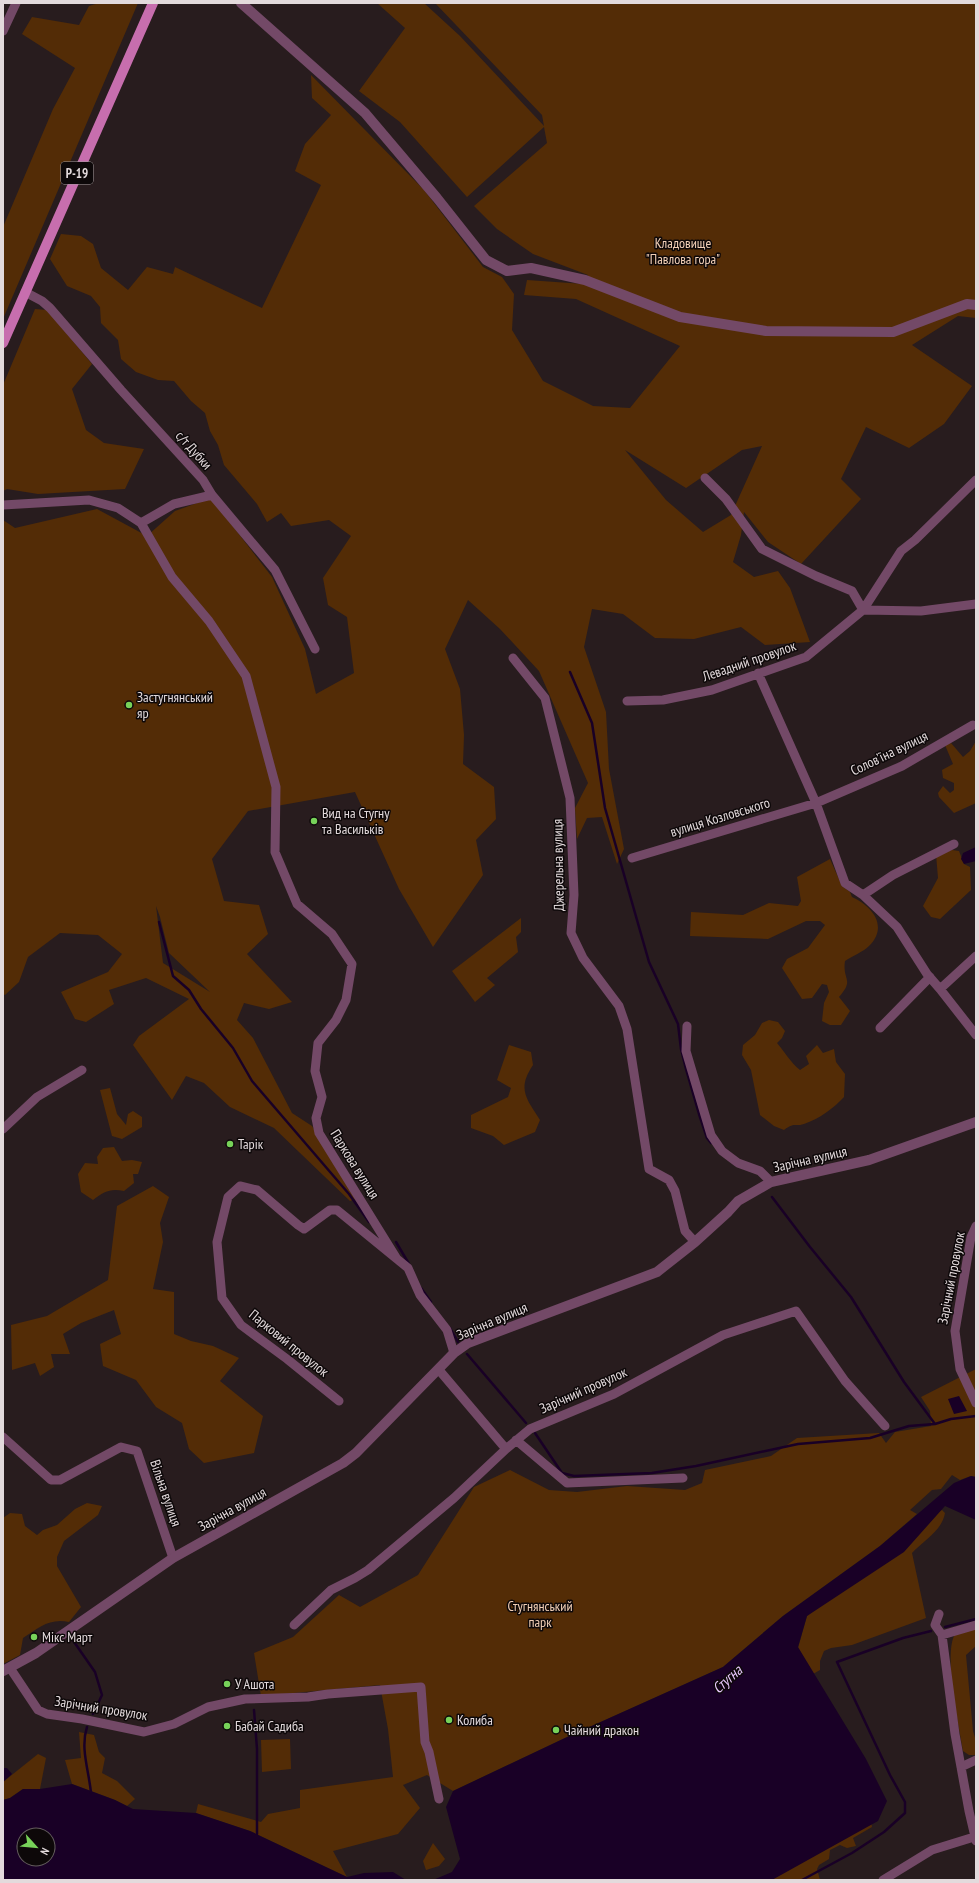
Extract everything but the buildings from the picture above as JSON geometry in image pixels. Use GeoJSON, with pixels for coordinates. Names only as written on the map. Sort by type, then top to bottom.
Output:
{"type":"FeatureCollection","features":[{"type":"Feature","properties":{"kind":"main road","name":"Р-19"},"geometry":{"type":"LineString","coordinates":[[3,343],[153,3]]}},
{"type":"Feature","properties":{"kind":"street"},"geometry":{"type":"LineString","coordinates":[[3,31],[16,3]]}},
{"type":"Feature","properties":{"kind":"street"},"geometry":{"type":"LineString","coordinates":[[241,3],[365,113],[437,198],[486,260],[507,271],[531,268],[584,280],[680,317],[766,331],[893,332],[967,304],[976,305]]}},
{"type":"Feature","properties":{"kind":"street","name":"с/т Дубки"},"geometry":{"type":"LineString","coordinates":[[25,292],[42,300],[50,308],[116,385],[203,480],[212,495],[275,570],[315,648]]}},
{"type":"Feature","properties":{"kind":"street"},"geometry":{"type":"LineString","coordinates":[[705,478],[726,499],[762,549],[816,576],[852,590],[863,610],[921,611],[976,604]]}},
{"type":"Feature","properties":{"kind":"street","name":"Левадний провулок"},"geometry":{"type":"LineString","coordinates":[[627,700],[663,700],[712,690],[806,657],[863,610],[901,551],[914,541],[976,480]]}},
{"type":"Feature","properties":{"kind":"street"},"geometry":{"type":"LineString","coordinates":[[3,505],[89,500],[118,508],[141,523],[174,504],[212,495]]}},
{"type":"Feature","properties":{"kind":"street","name":"Паркова вулиця"},"geometry":{"type":"LineString","coordinates":[[141,523],[172,577],[214,628],[246,676],[276,787],[274,826],[275,852],[297,904],[332,934],[352,964],[346,1000],[336,1020],[318,1043],[315,1071],[322,1097],[316,1118],[319,1133],[397,1259]]}},
{"type":"Feature","properties":{"kind":"street","name":"Джерельна вулиця"},"geometry":{"type":"LineString","coordinates":[[513,658],[545,698],[570,798],[574,895],[571,933],[582,958],[619,1006],[627,1029],[649,1169],[669,1180],[675,1191],[685,1231],[695,1242]]}},
{"type":"Feature","properties":{"kind":"street"},"geometry":{"type":"LineString","coordinates":[[758,673],[816,803],[845,883],[863,895],[898,927],[930,977],[976,1035]]}},
{"type":"Feature","properties":{"kind":"street","name":"Соловʼїна вулиця"},"geometry":{"type":"LineString","coordinates":[[816,803],[902,766],[973,725]]}},
{"type":"Feature","properties":{"kind":"street","name":"вулиця Козловського"},"geometry":{"type":"LineString","coordinates":[[632,858],[816,803]]}},
{"type":"Feature","properties":{"kind":"street"},"geometry":{"type":"LineString","coordinates":[[863,895],[893,875],[954,844]]}},
{"type":"Feature","properties":{"kind":"street"},"geometry":{"type":"LineString","coordinates":[[940,988],[976,956]]}},
{"type":"Feature","properties":{"kind":"street"},"geometry":{"type":"LineString","coordinates":[[880,1028],[930,977]]}},
{"type":"Feature","properties":{"kind":"street"},"geometry":{"type":"LineString","coordinates":[[687,1026],[687,1056],[711,1136],[722,1151],[738,1163],[760,1171],[771,1182]]}},
{"type":"Feature","properties":{"kind":"street"},"geometry":{"type":"LineString","coordinates":[[3,1129],[37,1097],[82,1070]]}},
{"type":"Feature","properties":{"kind":"street","name":"Зарічна вулиця"},"geometry":{"type":"LineString","coordinates":[[7,1669],[36,1653],[173,1558],[343,1464],[356,1453],[371,1436],[439,1370],[454,1353],[468,1343],[657,1272],[695,1242],[738,1201],[771,1182],[869,1160],[976,1122]]}},
{"type":"Feature","properties":{"kind":"street","name":"Парковий провулок"},"geometry":{"type":"LineString","coordinates":[[339,1401],[287,1359],[241,1325],[222,1298],[217,1242],[228,1197],[240,1186],[256,1190],[304,1229],[330,1210],[337,1210],[408,1268],[420,1295],[447,1330],[454,1353]]}},
{"type":"Feature","properties":{"kind":"street","name":"Зарічний провулок"},"geometry":{"type":"LineString","coordinates":[[976,1226],[971,1237],[955,1331],[960,1369],[976,1403]]}},
{"type":"Feature","properties":{"kind":"street","name":"Зарічний провулок"},"geometry":{"type":"LineString","coordinates":[[294,1624],[331,1590],[368,1570],[454,1498],[506,1449],[530,1429],[614,1394],[723,1336],[796,1311],[845,1381],[885,1426]]}},
{"type":"Feature","properties":{"kind":"street"},"geometry":{"type":"LineString","coordinates":[[439,1370],[506,1449]]}},
{"type":"Feature","properties":{"kind":"street","name":"Вільна вулиця"},"geometry":{"type":"LineString","coordinates":[[3,1437],[51,1480],[60,1480],[122,1447],[137,1451],[173,1558]]}},
{"type":"Feature","properties":{"kind":"street"},"geometry":{"type":"LineString","coordinates":[[516,1440],[567,1483],[683,1478]]}},
{"type":"Feature","properties":{"kind":"street"},"geometry":{"type":"LineString","coordinates":[[883,1880],[932,1850],[975,1839],[955,1734],[942,1635],[935,1625],[939,1614]]}},
{"type":"Feature","properties":{"kind":"street"},"geometry":{"type":"LineString","coordinates":[[942,1635],[976,1625]]}},
{"type":"Feature","properties":{"kind":"street","name":"Зарічний провулок"},"geometry":{"type":"LineString","coordinates":[[7,1669],[38,1710],[47,1714],[82,1719],[144,1732],[174,1724],[208,1707],[245,1699],[308,1698],[328,1694],[421,1687],[425,1742],[429,1752],[439,1800]]}},
{"type":"Feature","properties":{"kind":"street"},"geometry":{"type":"LineString","coordinates":[[961,1767],[976,1760]]}},
{"type":"Feature","properties":{"kind":"green space"},"geometry":{"type":"Polygon","coordinates":[[[99,3],[138,3],[3,319],[3,227],[53,109],[75,68],[22,34],[32,17],[79,25],[89,6],[99,3]]]}},
{"type":"Feature","properties":{"kind":"green space","name":"Кладовище \"Павлова гора\""},"geometry":{"type":"Polygon","coordinates":[[[377,3],[424,3],[460,36],[544,126],[542,115],[435,3],[976,3],[976,318],[958,316],[912,345],[972,386],[944,424],[909,448],[866,427],[841,479],[861,499],[801,564],[768,542],[744,512],[741,535],[733,562],[754,577],[778,571],[790,588],[810,642],[765,645],[741,627],[694,639],[655,638],[623,614],[592,609],[584,647],[606,712],[609,769],[624,849],[617,864],[602,817],[587,818],[577,839],[575,808],[588,783],[539,671],[500,629],[468,600],[445,649],[460,689],[464,735],[463,764],[494,787],[496,819],[476,840],[483,875],[433,947],[399,889],[355,792],[248,811],[212,859],[224,901],[259,905],[268,934],[247,954],[292,1002],[269,1009],[244,1003],[237,1020],[253,1038],[292,1113],[312,1126],[358,1198],[350,1201],[274,1128],[230,1107],[204,1083],[186,1076],[172,1100],[133,1045],[139,1036],[189,999],[146,978],[109,990],[114,1004],[86,1022],[75,1019],[61,992],[108,972],[122,954],[98,935],[60,933],[28,957],[19,982],[5,995],[3,994],[3,520],[15,528],[97,509],[147,536],[175,511],[211,498],[272,577],[305,649],[316,694],[354,673],[347,617],[328,605],[323,578],[351,536],[329,520],[291,526],[281,513],[267,522],[257,504],[224,465],[218,445],[210,431],[205,413],[191,401],[174,381],[158,380],[136,372],[121,359],[118,340],[101,323],[100,307],[91,296],[67,286],[50,259],[61,234],[81,236],[93,244],[101,268],[128,290],[147,267],[173,274],[175,267],[262,308],[321,185],[295,171],[305,144],[331,115],[312,98],[311,75],[424,190],[483,267],[502,277],[514,294],[512,330],[543,381],[593,406],[630,408],[680,346],[576,299],[524,295],[527,280],[584,284],[588,275],[533,254],[497,229],[474,206],[547,143],[544,127],[467,197],[400,122],[359,91],[405,28],[377,3]],[[762,446],[742,450],[686,488],[625,450],[666,500],[703,532],[731,515],[762,446]],[[156,906],[163,963],[210,992],[169,953],[156,906]]]}},
{"type":"Feature","properties":{"kind":"green space"},"geometry":{"type":"Polygon","coordinates":[[[35,309],[47,310],[92,364],[72,389],[86,430],[104,443],[144,449],[125,489],[38,494],[7,489],[3,491],[3,385],[35,309]]]}},
{"type":"Feature","properties":{"kind":"green space"},"geometry":{"type":"Polygon","coordinates":[[[976,741],[976,803],[954,813],[939,797],[938,793],[943,786],[950,793],[954,790],[954,783],[943,778],[942,770],[953,764],[945,745],[951,743],[963,757],[970,751],[976,741]]]}},
{"type":"Feature","properties":{"kind":"green space"},"geometry":{"type":"Polygon","coordinates":[[[952,850],[959,851],[964,864],[970,867],[971,890],[940,919],[931,917],[923,906],[938,878],[936,854],[952,850]]]}},
{"type":"Feature","properties":{"kind":"green space"},"geometry":{"type":"Polygon","coordinates":[[[830,859],[842,886],[850,892],[852,897],[871,911],[876,917],[878,924],[878,931],[875,939],[869,946],[845,961],[847,983],[844,991],[839,997],[850,1011],[841,1025],[830,1025],[822,1021],[824,1003],[829,992],[827,985],[822,984],[812,998],[802,999],[782,968],[787,959],[808,948],[825,925],[820,921],[806,921],[768,939],[690,936],[691,912],[743,915],[769,903],[798,906],[801,901],[797,877],[830,859]]]}},
{"type":"Feature","properties":{"kind":"green space"},"geometry":{"type":"Polygon","coordinates":[[[521,918],[521,932],[516,937],[518,952],[487,978],[495,985],[475,1002],[452,971],[521,918]]]}},
{"type":"Feature","properties":{"kind":"green space"},"geometry":{"type":"Polygon","coordinates":[[[769,1020],[778,1022],[785,1031],[782,1038],[777,1043],[800,1070],[809,1064],[806,1056],[817,1045],[823,1053],[834,1049],[836,1062],[845,1074],[844,1097],[836,1105],[815,1119],[801,1125],[790,1126],[784,1130],[774,1126],[760,1115],[751,1070],[742,1055],[743,1045],[755,1035],[762,1023],[769,1020]]]}},
{"type":"Feature","properties":{"kind":"green space"},"geometry":{"type":"Polygon","coordinates":[[[509,1045],[531,1052],[533,1065],[528,1073],[524,1087],[527,1099],[540,1120],[535,1132],[504,1145],[493,1136],[471,1128],[471,1115],[508,1097],[511,1088],[497,1080],[509,1045]]]}},
{"type":"Feature","properties":{"kind":"green space"},"geometry":{"type":"Polygon","coordinates":[[[110,1088],[117,1114],[126,1125],[128,1114],[133,1111],[142,1117],[142,1127],[122,1139],[112,1136],[100,1090],[110,1088]]]}},
{"type":"Feature","properties":{"kind":"green space"},"geometry":{"type":"Polygon","coordinates":[[[114,1147],[122,1161],[132,1160],[142,1162],[138,1174],[133,1174],[134,1183],[124,1191],[108,1191],[93,1200],[81,1192],[78,1174],[85,1163],[98,1164],[97,1157],[103,1148],[114,1147]]]}},
{"type":"Feature","properties":{"kind":"green space"},"geometry":{"type":"Polygon","coordinates":[[[153,1186],[169,1197],[160,1223],[163,1242],[153,1289],[174,1292],[174,1334],[191,1341],[213,1346],[239,1358],[220,1381],[263,1416],[254,1453],[204,1463],[189,1449],[182,1423],[156,1407],[136,1380],[103,1366],[100,1344],[121,1334],[114,1310],[81,1323],[63,1334],[70,1354],[51,1354],[54,1367],[40,1376],[35,1363],[12,1370],[11,1325],[47,1316],[108,1280],[117,1206],[153,1186]]]}},
{"type":"Feature","properties":{"kind":"green space","name":"Стугнянський парк"},"geometry":{"type":"Polygon","coordinates":[[[976,1369],[976,1477],[971,1476],[960,1480],[952,1475],[941,1489],[932,1490],[910,1510],[917,1514],[880,1546],[783,1616],[723,1667],[565,1738],[453,1791],[427,1775],[403,1785],[420,1808],[398,1834],[333,1851],[347,1877],[250,1831],[196,1813],[198,1804],[261,1822],[268,1814],[300,1808],[300,1790],[393,1777],[388,1729],[380,1685],[261,1696],[254,1653],[293,1637],[339,1595],[360,1607],[418,1575],[474,1487],[510,1470],[549,1490],[577,1492],[627,1486],[685,1490],[702,1483],[705,1470],[771,1456],[797,1438],[879,1433],[886,1443],[895,1432],[931,1426],[930,1411],[921,1397],[976,1369]]]}},
{"type":"Feature","properties":{"kind":"green space"},"geometry":{"type":"Polygon","coordinates":[[[87,1503],[102,1506],[98,1515],[64,1541],[57,1557],[57,1566],[81,1607],[69,1622],[56,1621],[44,1625],[23,1638],[20,1655],[3,1664],[3,1518],[10,1513],[22,1514],[25,1526],[37,1535],[43,1530],[57,1525],[75,1509],[87,1503]]]}},
{"type":"Feature","properties":{"kind":"green space"},"geometry":{"type":"Polygon","coordinates":[[[942,1510],[945,1513],[940,1525],[932,1535],[912,1553],[926,1618],[852,1645],[831,1648],[824,1651],[820,1661],[820,1670],[813,1674],[798,1648],[807,1616],[934,1514],[942,1510]]]}},
{"type":"Feature","properties":{"kind":"green space"},"geometry":{"type":"Polygon","coordinates":[[[976,1629],[976,1646],[966,1655],[973,1731],[976,1741],[976,1755],[969,1755],[963,1751],[953,1691],[951,1658],[952,1644],[955,1634],[976,1629]]]}},
{"type":"Feature","properties":{"kind":"green space"},"geometry":{"type":"Polygon","coordinates":[[[79,1732],[94,1735],[99,1752],[105,1758],[102,1773],[117,1781],[135,1799],[127,1806],[72,1784],[65,1760],[81,1758],[79,1732]]]}},
{"type":"Feature","properties":{"kind":"green space"},"geometry":{"type":"Polygon","coordinates":[[[290,1739],[291,1769],[262,1772],[261,1740],[290,1739]]]}},
{"type":"Feature","properties":{"kind":"green space"},"geometry":{"type":"Polygon","coordinates":[[[38,1754],[46,1758],[40,1789],[23,1789],[10,1798],[3,1800],[3,1782],[38,1754]]]}},
{"type":"Feature","properties":{"kind":"green space"},"geometry":{"type":"Polygon","coordinates":[[[870,1817],[872,1827],[853,1838],[856,1846],[847,1848],[840,1845],[830,1850],[829,1859],[819,1865],[817,1869],[820,1880],[762,1880],[870,1817]]]}},
{"type":"Feature","properties":{"kind":"green space"},"geometry":{"type":"Polygon","coordinates":[[[433,1843],[445,1859],[439,1866],[426,1870],[423,1861],[433,1843]]]}},
{"type":"Feature","properties":{"kind":"water"},"geometry":{"type":"Polygon","coordinates":[[[976,847],[976,861],[964,864],[961,859],[963,853],[976,847]]]}},
{"type":"Feature","properties":{"kind":"water"},"geometry":{"type":"Polygon","coordinates":[[[959,1396],[967,1411],[954,1414],[948,1399],[959,1396]]]}},
{"type":"Feature","properties":{"kind":"water","name":"Стугна"},"geometry":{"type":"Polygon","coordinates":[[[971,1476],[976,1477],[976,1520],[945,1506],[904,1552],[807,1616],[798,1647],[866,1759],[887,1801],[878,1821],[772,1880],[433,1880],[452,1872],[460,1859],[446,1807],[453,1791],[565,1738],[723,1667],[783,1616],[880,1546],[954,1483],[971,1476]]]}},
{"type":"Feature","properties":{"kind":"water"},"geometry":{"type":"Polygon","coordinates":[[[3,1768],[7,1768],[12,1774],[3,1782],[3,1768]]]}},
{"type":"Feature","properties":{"kind":"water"},"geometry":{"type":"Polygon","coordinates":[[[72,1784],[115,1800],[133,1809],[196,1813],[250,1831],[347,1877],[364,1873],[393,1872],[406,1880],[3,1880],[3,1800],[10,1798],[23,1789],[40,1789],[72,1784]]]}},
{"type":"Feature","properties":{"kind":"waterway"},"geometry":{"type":"LineString","coordinates":[[570,672],[592,723],[605,808],[649,962],[678,1024],[681,1049],[686,1069],[707,1138],[711,1143]]}},
{"type":"Feature","properties":{"kind":"waterway"},"geometry":{"type":"LineString","coordinates":[[159,922],[173,976],[189,990],[201,1009],[233,1048],[252,1081],[349,1194],[369,1222]]}},
{"type":"Feature","properties":{"kind":"waterway"},"geometry":{"type":"LineString","coordinates":[[772,1197],[851,1297],[904,1382],[935,1424],[951,1419],[976,1416]]}},
{"type":"Feature","properties":{"kind":"waterway"},"geometry":{"type":"LineString","coordinates":[[396,1242],[409,1264]]}},
{"type":"Feature","properties":{"kind":"waterway"},"geometry":{"type":"LineString","coordinates":[[421,1288],[431,1302]]}},
{"type":"Feature","properties":{"kind":"waterway"},"geometry":{"type":"LineString","coordinates":[[450,1328],[458,1342]]}},
{"type":"Feature","properties":{"kind":"waterway"},"geometry":{"type":"LineString","coordinates":[[467,1354],[526,1423]]}},
{"type":"Feature","properties":{"kind":"waterway"},"geometry":{"type":"LineString","coordinates":[[535,1433],[562,1473],[574,1476],[652,1473],[696,1466],[798,1444],[870,1438],[909,1426],[935,1424]]}},
{"type":"Feature","properties":{"kind":"waterway"},"geometry":{"type":"LineString","coordinates":[[945,1627],[976,1619]]}},
{"type":"Feature","properties":{"kind":"waterway"},"geometry":{"type":"LineString","coordinates":[[802,1880],[852,1853],[884,1832],[905,1813],[905,1802],[890,1775],[837,1662],[903,1638],[931,1631]]}},
{"type":"Feature","properties":{"kind":"waterway"},"geometry":{"type":"LineString","coordinates":[[72,1639],[95,1672],[102,1695],[93,1714]]}},
{"type":"Feature","properties":{"kind":"waterway"},"geometry":{"type":"LineString","coordinates":[[254,1710],[257,1749],[257,1834]]}},
{"type":"Feature","properties":{"kind":"waterway"},"geometry":{"type":"LineString","coordinates":[[87,1727],[84,1743],[91,1793]]}},
{"type":"Feature","properties":{"kind":"place","name":"Застугнянський яр"},"geometry":{"type":"Point","coordinates":[129,705]}},
{"type":"Feature","properties":{"kind":"place","name":"Вид на Стугну та Васильків"},"geometry":{"type":"Point","coordinates":[314,821]}},
{"type":"Feature","properties":{"kind":"place","name":"Тарік"},"geometry":{"type":"Point","coordinates":[230,1144]}},
{"type":"Feature","properties":{"kind":"place","name":"Мікс Март"},"geometry":{"type":"Point","coordinates":[34,1637]}},
{"type":"Feature","properties":{"kind":"place","name":"У Ашота"},"geometry":{"type":"Point","coordinates":[227,1684]}},
{"type":"Feature","properties":{"kind":"place","name":"Колиба"},"geometry":{"type":"Point","coordinates":[449,1720]}},
{"type":"Feature","properties":{"kind":"place","name":"Бабай Садиба"},"geometry":{"type":"Point","coordinates":[227,1726]}},
{"type":"Feature","properties":{"kind":"place","name":"Чайний дракон"},"geometry":{"type":"Point","coordinates":[556,1730]}}]}
